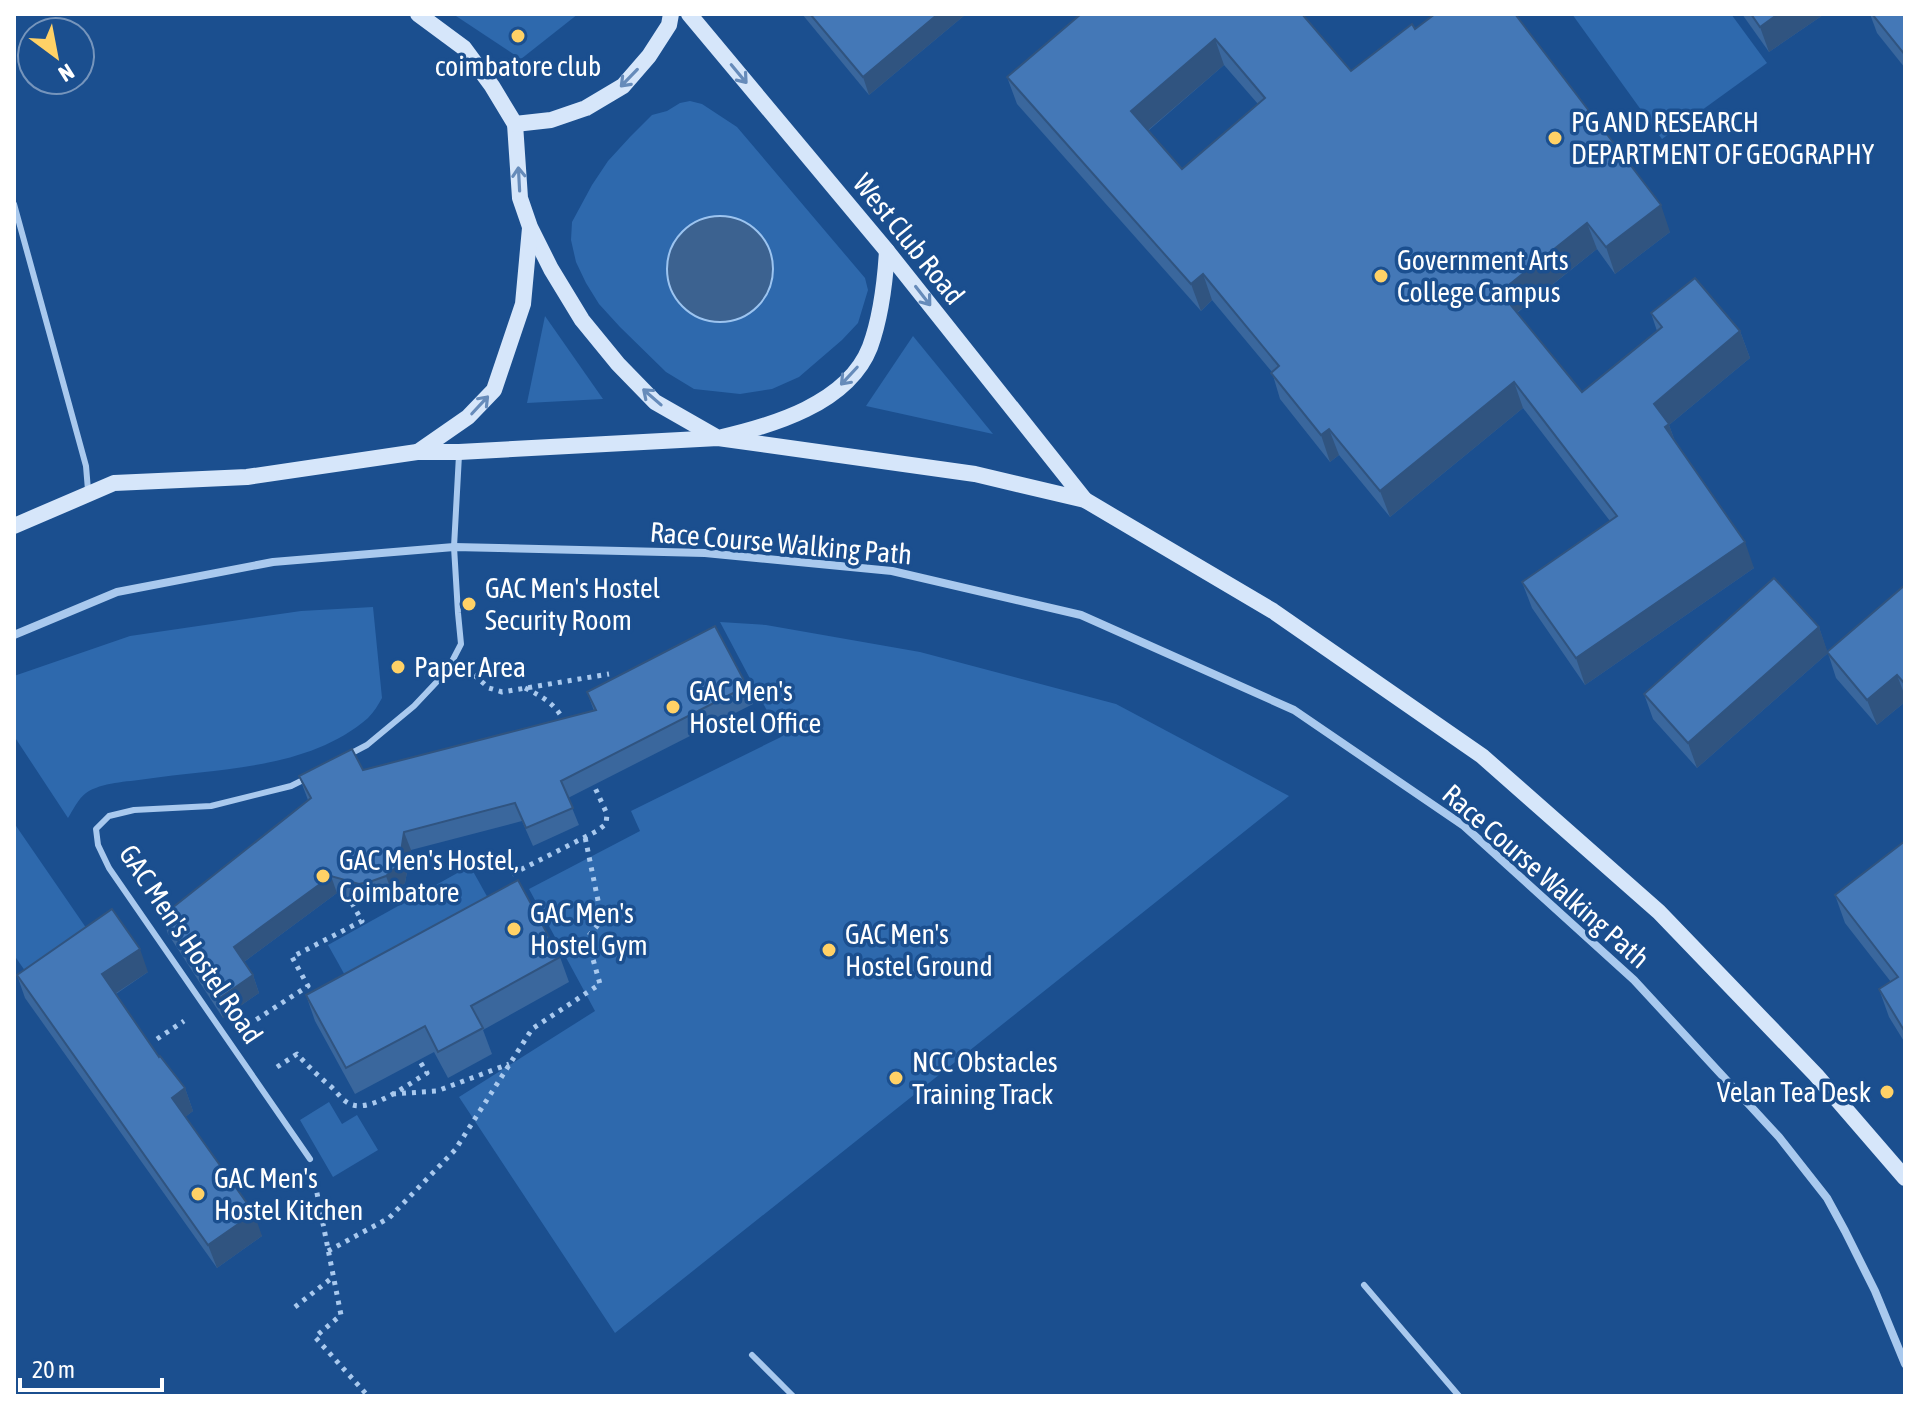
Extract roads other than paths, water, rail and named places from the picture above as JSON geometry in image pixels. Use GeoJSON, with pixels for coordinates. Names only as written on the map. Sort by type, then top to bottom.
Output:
{"type":"FeatureCollection","features":[{"type":"Feature","properties":{"kind":"street"},"geometry":{"type":"LineString","coordinates":[[418,14],[464,48],[515,124],[520,198],[530,227],[551,269],[582,320],[655,402],[718,438],[762,428],[812,406],[851,378],[869,349],[884,293],[887,251]]}},
{"type":"Feature","properties":{"kind":"street"},"geometry":{"type":"LineString","coordinates":[[515,124],[551,120],[586,108],[623,86],[649,56],[669,25],[671,14]]}},
{"type":"Feature","properties":{"kind":"street","name":"West Club Road"},"geometry":{"type":"LineString","coordinates":[[689,14],[887,251],[1085,500]]}},
{"type":"Feature","properties":{"kind":"street"},"geometry":{"type":"LineString","coordinates":[[417,452],[468,417],[494,390],[523,304],[530,227]]}},
{"type":"Feature","properties":{"kind":"street"},"geometry":{"type":"LineString","coordinates":[[14,526],[114,483],[247,477],[417,452],[718,438],[975,474],[1085,500],[1273,611],[1482,756],[1659,912],[1816,1075],[1905,1178]]}},
{"type":"Feature","properties":{"kind":"street","name":"Race Course Walking Path"},"geometry":{"type":"LineString","coordinates":[[14,635],[117,592],[273,562],[454,547],[705,553],[892,571],[1081,615],[1294,710],[1464,826],[1634,980],[1779,1137],[1827,1198],[1875,1291],[1905,1364]]}},
{"type":"Feature","properties":{"kind":"lane"},"geometry":{"type":"LineString","coordinates":[[14,204],[86,466],[88,494]]}},
{"type":"Feature","properties":{"kind":"lane"},"geometry":{"type":"LineString","coordinates":[[342,759],[367,745],[414,706],[447,671],[461,644],[454,547],[459,452]]}},
{"type":"Feature","properties":{"kind":"lane","name":"GAC Men's Hostel Road"},"geometry":{"type":"LineString","coordinates":[[310,1159],[109,868],[98,845],[96,829],[109,816],[134,810],[211,806],[291,786],[316,772]]}},
{"type":"Feature","properties":{"kind":"lane"},"geometry":{"type":"LineString","coordinates":[[1364,1285],[1459,1396]]}},
{"type":"Feature","properties":{"kind":"lane"},"geometry":{"type":"LineString","coordinates":[[752,1355],[793,1396]]}},
{"type":"Feature","properties":{"kind":"place","name":"coimbatore club"},"geometry":{"type":"Point","coordinates":[518,36]}},
{"type":"Feature","properties":{"kind":"place","name":"PG AND RESEARCH DEPARTMENT OF GEOGRAPHY"},"geometry":{"type":"Point","coordinates":[1555,138]}},
{"type":"Feature","properties":{"kind":"place","name":"Government Arts College Campus"},"geometry":{"type":"Point","coordinates":[1381,276]}},
{"type":"Feature","properties":{"kind":"place","name":"GAC Men's Hostel Security Room"},"geometry":{"type":"Point","coordinates":[469,604]}},
{"type":"Feature","properties":{"kind":"place","name":"Paper Area"},"geometry":{"type":"Point","coordinates":[398,667]}},
{"type":"Feature","properties":{"kind":"place","name":"GAC Men's Hostel Office"},"geometry":{"type":"Point","coordinates":[673,707]}},
{"type":"Feature","properties":{"kind":"place","name":"GAC Men's Hostel, Coimbatore"},"geometry":{"type":"Point","coordinates":[323,876]}},
{"type":"Feature","properties":{"kind":"place","name":"GAC Men's Hostel Gym"},"geometry":{"type":"Point","coordinates":[514,929]}},
{"type":"Feature","properties":{"kind":"place","name":"GAC Men's Hostel Ground"},"geometry":{"type":"Point","coordinates":[829,950]}},
{"type":"Feature","properties":{"kind":"place","name":"NCC Obstacles Training Track"},"geometry":{"type":"Point","coordinates":[896,1078]}},
{"type":"Feature","properties":{"kind":"place","name":"Velan Tea Desk"},"geometry":{"type":"Point","coordinates":[1887,1092]}},
{"type":"Feature","properties":{"kind":"place","name":"GAC Men's Hostel Kitchen"},"geometry":{"type":"Point","coordinates":[198,1194]}}]}
